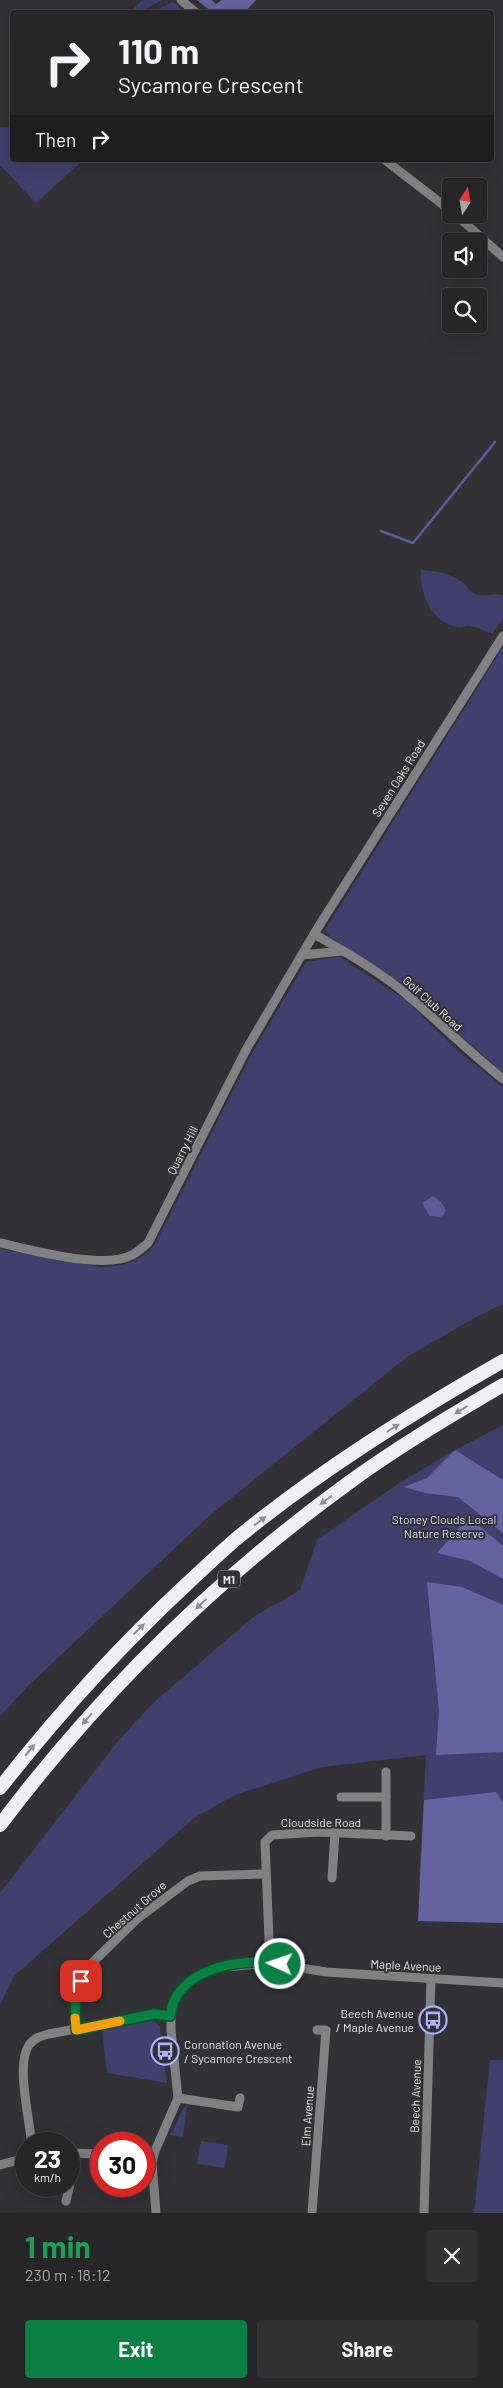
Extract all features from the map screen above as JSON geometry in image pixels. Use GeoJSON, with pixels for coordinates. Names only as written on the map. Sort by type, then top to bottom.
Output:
{"type":"FeatureCollection","features":[{"type":"Feature","properties":{"kind":"highway","name":"M1"},"geometry":{"type":"LineString","coordinates":[[0,1788],[114,1653],[235,1540],[317,1477],[391,1428],[503,1361]]}},
{"type":"Feature","properties":{"kind":"highway","name":"M1"},"geometry":{"type":"LineString","coordinates":[[0,1825],[64,1744],[108,1695],[154,1647],[254,1557],[349,1483],[413,1439],[503,1385]]}},
{"type":"Feature","properties":{"kind":"street"},"geometry":{"type":"LineString","coordinates":[[181,0],[193,10]]}},
{"type":"Feature","properties":{"kind":"street"},"geometry":{"type":"LineString","coordinates":[[388,162],[442,204]]}},
{"type":"Feature","properties":{"kind":"street"},"geometry":{"type":"LineString","coordinates":[[465,223],[503,257]]}},
{"type":"Feature","properties":{"kind":"street","name":"Seven Oaks Road"},"geometry":{"type":"LineString","coordinates":[[314,934],[503,636]]}},
{"type":"Feature","properties":{"kind":"street","name":"Golf Club Road"},"geometry":{"type":"LineString","coordinates":[[314,934],[343,951],[404,993],[439,1026],[503,1079]]}},
{"type":"Feature","properties":{"kind":"street","name":"Quarry Hill"},"geometry":{"type":"LineString","coordinates":[[0,1243],[96,1261],[132,1256],[148,1243],[247,1048],[314,934]]}},
{"type":"Feature","properties":{"kind":"street"},"geometry":{"type":"LineString","coordinates":[[302,955],[343,951]]}},
{"type":"Feature","properties":{"kind":"street"},"geometry":{"type":"LineString","coordinates":[[386,1772],[386,1836]]}},
{"type":"Feature","properties":{"kind":"street"},"geometry":{"type":"LineString","coordinates":[[341,1797],[386,1797]]}},
{"type":"Feature","properties":{"kind":"street","name":"Cloudside Road"},"geometry":{"type":"LineString","coordinates":[[270,1962],[265,1842],[270,1836],[318,1832],[411,1836]]}},
{"type":"Feature","properties":{"kind":"street"},"geometry":{"type":"LineString","coordinates":[[332,1878],[335,1833]]}},
{"type":"Feature","properties":{"kind":"street","name":"Chestnut Grove"},"geometry":{"type":"LineString","coordinates":[[76,2030],[75,1995],[81,1981],[93,1962],[137,1919],[188,1881],[200,1876],[265,1874]]}},
{"type":"Feature","properties":{"kind":"street","name":"Maple Avenue"},"geometry":{"type":"LineString","coordinates":[[170,2016],[174,2002],[180,1992],[196,1976],[224,1966],[270,1962],[308,1970],[503,1983]]}},
{"type":"Feature","properties":{"kind":"street","name":"Beech Avenue"},"geometry":{"type":"LineString","coordinates":[[424,2213],[431,1979]]}},
{"type":"Feature","properties":{"kind":"street"},"geometry":{"type":"LineString","coordinates":[[30,2132],[23,2066],[25,2052],[29,2045],[39,2037],[154,2014],[170,2016],[178,2098],[155,2156]]}},
{"type":"Feature","properties":{"kind":"street","name":"Elm Avenue"},"geometry":{"type":"LineString","coordinates":[[312,2213],[326,2030],[317,2030]]}},
{"type":"Feature","properties":{"kind":"street"},"geometry":{"type":"LineString","coordinates":[[178,2098],[238,2106],[240,2098]]}},
{"type":"Feature","properties":{"kind":"street"},"geometry":{"type":"LineString","coordinates":[[0,2165],[15,2161]]}},
{"type":"Feature","properties":{"kind":"street"},"geometry":{"type":"LineString","coordinates":[[66,2201],[67,2197]]}},
{"type":"Feature","properties":{"kind":"street"},"geometry":{"type":"LineString","coordinates":[[154,2197],[156,2213]]}},
{"type":"Feature","properties":{"kind":"green space"},"geometry":{"type":"Polygon","coordinates":[[[142,0],[162,0],[143,10],[132,10],[142,0]]]}},
{"type":"Feature","properties":{"kind":"green space"},"geometry":{"type":"Polygon","coordinates":[[[173,2],[183,10],[156,10],[173,2]]]}},
{"type":"Feature","properties":{"kind":"green space"},"geometry":{"type":"Polygon","coordinates":[[[0,127],[10,127],[10,162],[81,162],[36,203],[0,165],[0,127]]]}},
{"type":"Feature","properties":{"kind":"green space"},"geometry":{"type":"Polygon","coordinates":[[[421,570],[453,576],[477,595],[503,595],[503,618],[492,634],[473,627],[449,625],[441,620],[429,606],[425,597],[422,588],[421,570]]]}},
{"type":"Feature","properties":{"kind":"green space"},"geometry":{"type":"Polygon","coordinates":[[[503,647],[503,1073],[401,983],[330,937],[325,930],[503,647]]]}},
{"type":"Feature","properties":{"kind":"green space"},"geometry":{"type":"Polygon","coordinates":[[[340,957],[406,1000],[459,1052],[503,1087],[503,1304],[474,1318],[407,1357],[209,1516],[29,1685],[0,1716],[0,1249],[100,1267],[116,1266],[130,1262],[150,1250],[155,1244],[252,1053],[306,962],[340,957]]]}},
{"type":"Feature","properties":{"kind":"green space","name":"Stoney Clouds Local Nature Reserve"},"geometry":{"type":"Polygon","coordinates":[[[503,1425],[503,1882],[419,1881],[426,1755],[322,1767],[235,1795],[194,1818],[14,1976],[0,2005],[0,1893],[119,1740],[152,1704],[252,1618],[300,1590],[317,1540],[398,1484],[455,1450],[503,1425]]]}},
{"type":"Feature","properties":{"kind":"green space"},"geometry":{"type":"Polygon","coordinates":[[[153,2020],[160,2027],[167,2083],[107,2073],[102,2030],[153,2020]]]}},
{"type":"Feature","properties":{"kind":"green space"},"geometry":{"type":"Polygon","coordinates":[[[490,2060],[503,2060],[503,2213],[474,2213],[490,2060]]]}},
{"type":"Feature","properties":{"kind":"green space"},"geometry":{"type":"Polygon","coordinates":[[[187,2105],[183,2137],[170,2135],[184,2107],[187,2105]]]}},
{"type":"Feature","properties":{"kind":"green space"},"geometry":{"type":"Polygon","coordinates":[[[201,2141],[228,2145],[225,2168],[197,2164],[201,2141]]]}},
{"type":"Feature","properties":{"kind":"shaded area"},"geometry":{"type":"Polygon","coordinates":[[[197,0],[212,0],[216,4],[222,0],[256,0],[247,10],[210,10],[197,0]]]}},
{"type":"Feature","properties":{"kind":"shaded area"},"geometry":{"type":"Polygon","coordinates":[[[433,1196],[441,1202],[446,1210],[444,1215],[440,1217],[430,1216],[422,1203],[433,1196]]]}},
{"type":"Feature","properties":{"kind":"shaded area"},"geometry":{"type":"Polygon","coordinates":[[[455,1450],[503,1480],[503,1533],[458,1497],[425,1493],[404,1487],[427,1478],[455,1450]]]}},
{"type":"Feature","properties":{"kind":"shaded area"},"geometry":{"type":"Polygon","coordinates":[[[469,1517],[503,1546],[503,1579],[470,1561],[437,1553],[469,1517]]]}},
{"type":"Feature","properties":{"kind":"shaded area"},"geometry":{"type":"Polygon","coordinates":[[[427,1582],[462,1587],[503,1605],[503,1752],[436,1755],[439,1711],[427,1582]]]}},
{"type":"Feature","properties":{"kind":"shaded area"},"geometry":{"type":"Polygon","coordinates":[[[496,1792],[503,1803],[503,1923],[418,1921],[424,1800],[496,1792]]]}},
{"type":"Feature","properties":{"kind":"waterway"},"geometry":{"type":"LineString","coordinates":[[381,531],[413,543],[495,442]]}},
{"type":"Feature","properties":{"kind":"slow traffic"},"geometry":{"type":"LineString","coordinates":[[75,2018],[76,2030],[120,2021]]}},
{"type":"Feature","properties":{"kind":"place","name":"Beech Avenue / Maple Avenue"},"geometry":{"type":"Point","coordinates":[433,2020]}},
{"type":"Feature","properties":{"kind":"place","name":"Coronation Avenue / Sycamore Crescent"},"geometry":{"type":"Point","coordinates":[165,2051]}},
{"type":"Feature","properties":{"kind":"route"},"geometry":{"type":"LineString","coordinates":[[81,1981],[75,1995],[76,2030],[154,2014],[170,2016],[174,2002],[180,1992],[190,1980],[201,1973],[224,1966],[270,1962],[280,1964]]}}]}
